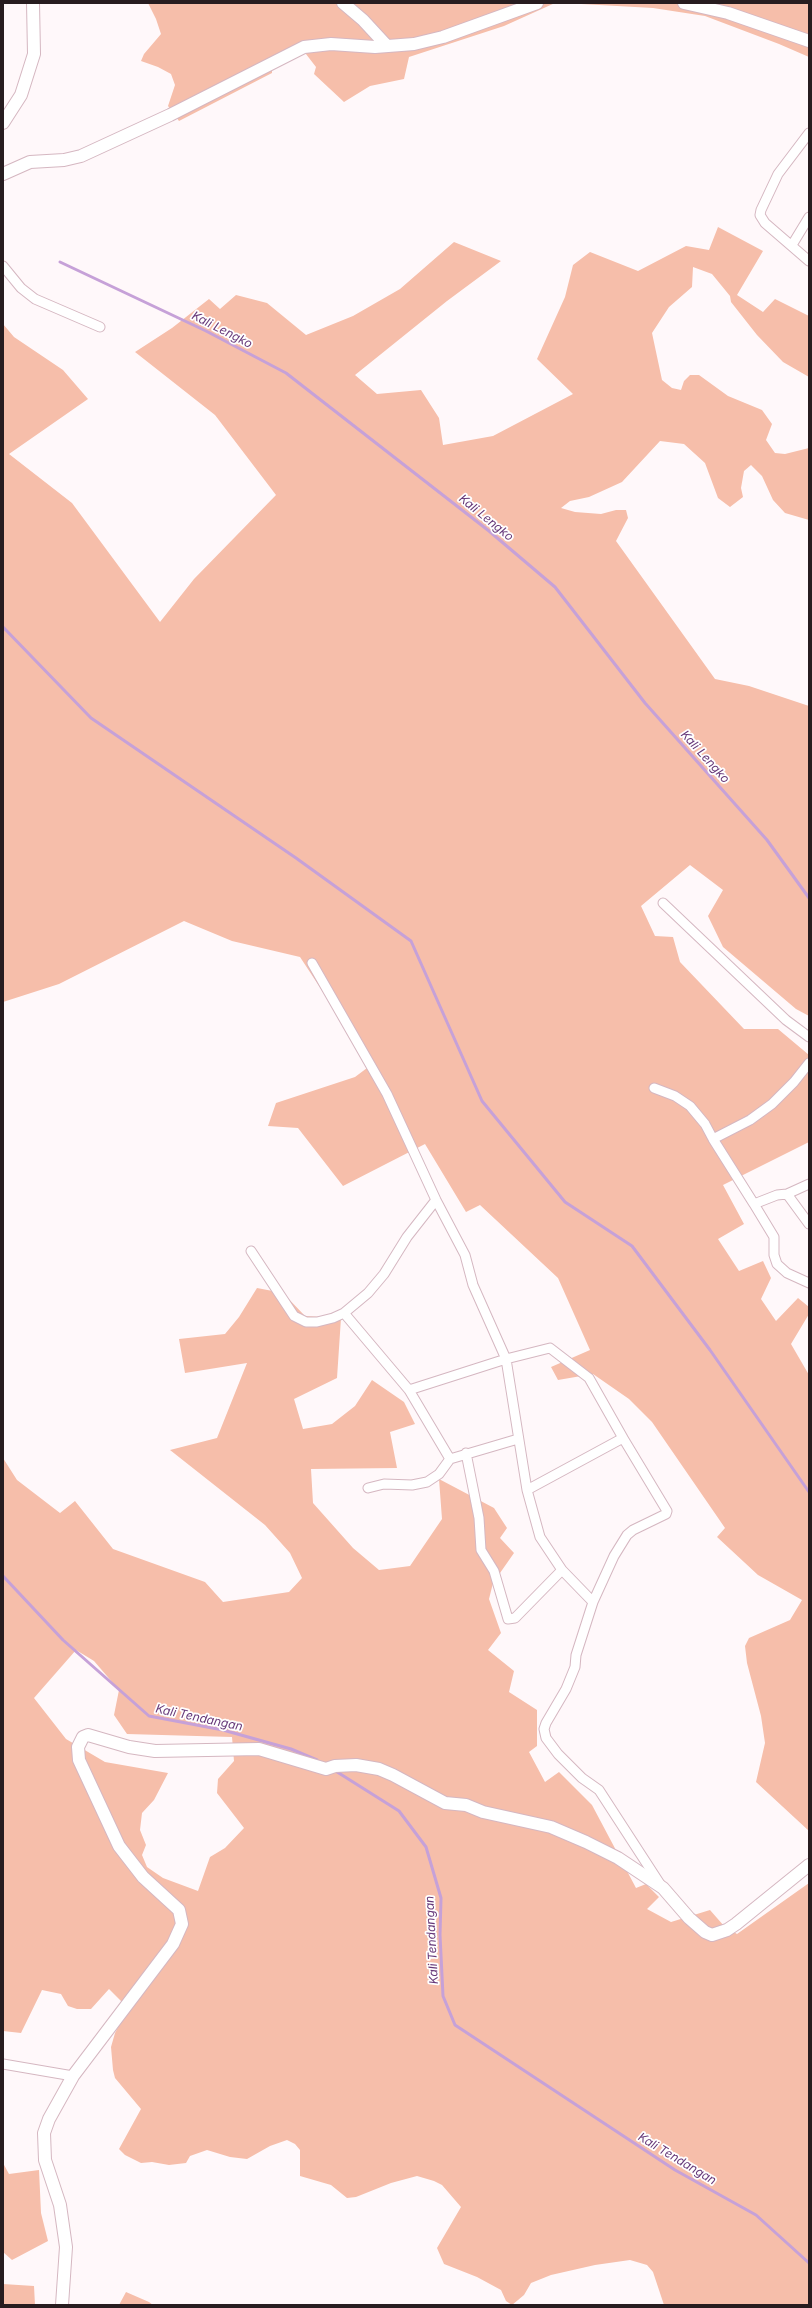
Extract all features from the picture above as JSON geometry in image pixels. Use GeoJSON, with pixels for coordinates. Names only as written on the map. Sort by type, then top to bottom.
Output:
{"type":"FeatureCollection","features":[{"type":"Feature","properties":{"kind":"street"},"geometry":{"type":"LineString","coordinates":[[3,123],[21,96],[34,54],[32,3]]}},
{"type":"Feature","properties":{"kind":"street"},"geometry":{"type":"LineString","coordinates":[[343,3],[363,20],[387,46]]}},
{"type":"Feature","properties":{"kind":"street"},"geometry":{"type":"LineString","coordinates":[[3,174],[30,162],[74,158],[91,151],[170,115],[304,47],[331,44],[387,46],[426,42],[537,3]]}},
{"type":"Feature","properties":{"kind":"street"},"geometry":{"type":"LineString","coordinates":[[684,3],[728,13],[809,40]]}},
{"type":"Feature","properties":{"kind":"street"},"geometry":{"type":"LineString","coordinates":[[809,133],[778,174],[760,210],[760,215],[765,224],[792,244],[809,260]]}},
{"type":"Feature","properties":{"kind":"street"},"geometry":{"type":"LineString","coordinates":[[792,244],[809,217]]}},
{"type":"Feature","properties":{"kind":"street"},"geometry":{"type":"LineString","coordinates":[[3,266],[21,288],[35,299],[100,327]]}},
{"type":"Feature","properties":{"kind":"street"},"geometry":{"type":"LineString","coordinates":[[663,903],[786,1020],[809,1036]]}},
{"type":"Feature","properties":{"kind":"street"},"geometry":{"type":"LineString","coordinates":[[312,963],[387,1094],[436,1200],[465,1255],[473,1285],[506,1359],[527,1490],[540,1537],[562,1570],[593,1602]]}},
{"type":"Feature","properties":{"kind":"street"},"geometry":{"type":"LineString","coordinates":[[713,1138],[750,1120],[772,1104],[794,1082],[809,1063]]}},
{"type":"Feature","properties":{"kind":"street"},"geometry":{"type":"LineString","coordinates":[[654,1088],[675,1096],[690,1106],[705,1124],[774,1237],[774,1255],[777,1264],[787,1274],[809,1283]]}},
{"type":"Feature","properties":{"kind":"street"},"geometry":{"type":"LineString","coordinates":[[754,1204],[777,1195],[787,1194],[809,1184]]}},
{"type":"Feature","properties":{"kind":"street"},"geometry":{"type":"LineString","coordinates":[[787,1194],[809,1224]]}},
{"type":"Feature","properties":{"kind":"street"},"geometry":{"type":"LineString","coordinates":[[251,1251],[294,1316],[306,1322],[317,1322],[333,1318],[344,1313],[368,1293],[384,1274],[407,1237],[436,1200]]}},
{"type":"Feature","properties":{"kind":"street"},"geometry":{"type":"LineString","coordinates":[[344,1313],[409,1390],[450,1459]]}},
{"type":"Feature","properties":{"kind":"street"},"geometry":{"type":"LineString","coordinates":[[409,1390],[506,1359],[548,1348],[556,1350],[589,1378],[668,1512],[633,1530],[627,1535],[614,1556],[593,1602],[576,1655],[575,1667],[566,1689],[544,1730],[546,1738],[558,1754],[582,1778],[600,1790],[663,1888],[689,1918],[705,1932],[712,1935],[727,1930],[809,1865]]}},
{"type":"Feature","properties":{"kind":"street"},"geometry":{"type":"LineString","coordinates":[[527,1490],[623,1438]]}},
{"type":"Feature","properties":{"kind":"street"},"geometry":{"type":"LineString","coordinates":[[368,1488],[384,1484],[412,1485],[427,1482],[439,1474],[450,1459],[466,1453],[518,1439]]}},
{"type":"Feature","properties":{"kind":"street"},"geometry":{"type":"LineString","coordinates":[[466,1453],[479,1518],[482,1550],[494,1571],[508,1619],[515,1618],[562,1570]]}},
{"type":"Feature","properties":{"kind":"street"},"geometry":{"type":"LineString","coordinates":[[62,2305],[66,2276],[64,2225],[60,2204],[45,2160],[43,2147],[44,2133],[49,2119],[73,2076],[173,1944],[182,1924],[179,1910],[142,1877],[119,1846],[79,1760],[80,1741],[88,1734],[129,1747],[155,1751],[259,1749],[330,1768],[356,1766],[379,1769],[445,1803],[466,1805],[483,1812],[551,1828],[618,1858],[663,1888]]}},
{"type":"Feature","properties":{"kind":"street"},"geometry":{"type":"LineString","coordinates":[[3,2064],[73,2076]]}},
{"type":"Feature","properties":{"kind":"shaded area"},"geometry":{"type":"Polygon","coordinates":[[[148,3],[555,3],[504,26],[409,57],[404,79],[370,86],[344,102],[314,74],[316,67],[299,45],[272,58],[272,73],[179,121],[168,106],[175,85],[171,74],[158,67],[141,61],[144,54],[161,34],[148,3]]]}},
{"type":"Feature","properties":{"kind":"shaded area"},"geometry":{"type":"Polygon","coordinates":[[[563,3],[809,3],[809,57],[705,16],[653,8],[563,3]]]}},
{"type":"Feature","properties":{"kind":"shaded area"},"geometry":{"type":"Polygon","coordinates":[[[718,227],[763,251],[737,295],[763,312],[775,299],[809,316],[809,377],[783,362],[757,335],[731,302],[730,296],[712,274],[693,267],[692,287],[669,307],[652,333],[662,380],[672,388],[681,390],[684,381],[690,375],[699,375],[728,396],[762,410],[772,424],[766,440],[775,453],[785,454],[809,448],[809,520],[785,513],[773,500],[762,476],[751,465],[744,471],[741,488],[743,497],[730,507],[718,498],[705,463],[684,444],[660,441],[622,482],[589,497],[570,501],[561,508],[575,512],[601,514],[616,510],[626,510],[628,518],[616,541],[715,679],[749,686],[809,706],[809,1016],[796,1009],[723,947],[708,916],[723,890],[690,865],[641,906],[655,936],[673,937],[680,962],[744,1029],[778,1029],[809,1055],[809,1142],[723,1185],[744,1224],[718,1239],[739,1271],[763,1261],[771,1278],[761,1299],[776,1321],[798,1298],[809,1307],[809,1314],[791,1344],[809,1375],[809,1831],[756,1782],[765,1743],[761,1716],[747,1663],[745,1646],[749,1638],[790,1620],[802,1600],[758,1575],[717,1537],[725,1528],[652,1422],[629,1399],[593,1374],[558,1380],[551,1367],[590,1350],[558,1278],[480,1205],[466,1212],[425,1144],[343,1186],[298,1128],[268,1126],[276,1103],[355,1077],[371,1065],[300,957],[232,941],[184,921],[59,984],[3,1002],[3,324],[14,337],[63,370],[88,399],[9,454],[72,503],[160,622],[194,579],[276,495],[215,415],[135,352],[172,328],[209,299],[220,309],[236,295],[267,303],[306,335],[353,316],[400,289],[454,242],[501,261],[447,301],[355,375],[377,394],[421,390],[439,418],[443,445],[493,436],[573,394],[537,359],[565,297],[573,265],[590,252],[638,271],[686,246],[709,250],[718,227]]]}},
{"type":"Feature","properties":{"kind":"shaded area"},"geometry":{"type":"Polygon","coordinates":[[[257,1288],[283,1293],[305,1316],[341,1318],[337,1378],[294,1399],[303,1429],[332,1424],[355,1406],[372,1380],[404,1402],[415,1424],[390,1432],[397,1468],[311,1469],[313,1503],[353,1548],[379,1570],[410,1566],[442,1519],[439,1479],[494,1508],[507,1528],[500,1538],[514,1553],[493,1583],[489,1599],[501,1633],[488,1650],[514,1671],[509,1692],[537,1710],[537,1746],[529,1752],[545,1782],[559,1772],[592,1805],[636,1888],[646,1884],[659,1897],[647,1909],[671,1922],[710,1910],[724,1926],[737,1934],[809,1883],[809,2305],[664,2305],[653,2272],[647,2265],[630,2260],[595,2265],[551,2275],[531,2283],[524,2295],[512,2305],[506,2301],[501,2290],[477,2277],[444,2264],[437,2248],[461,2207],[442,2185],[434,2181],[417,2176],[391,2183],[356,2197],[347,2198],[331,2185],[300,2176],[300,2150],[295,2144],[287,2140],[270,2146],[247,2159],[230,2157],[207,2150],[190,2156],[186,2163],[169,2165],[152,2162],[141,2163],[125,2155],[119,2149],[141,2109],[115,2078],[111,2047],[115,2033],[128,2008],[109,1989],[91,2009],[77,2009],[68,2006],[61,1994],[42,1990],[21,2033],[3,2031],[3,1458],[17,1480],[60,1513],[75,1501],[113,1549],[205,1582],[223,1602],[289,1592],[302,1578],[290,1553],[265,1525],[170,1450],[217,1438],[247,1363],[185,1373],[179,1339],[225,1334],[239,1317],[257,1288]],[[76,1650],[34,1698],[66,1739],[105,1762],[168,1773],[154,1800],[142,1813],[140,1830],[146,1845],[142,1855],[147,1867],[163,1878],[198,1891],[210,1857],[225,1848],[244,1828],[217,1793],[218,1779],[234,1761],[232,1737],[127,1734],[114,1715],[119,1690],[94,1661],[76,1650]]]}},
{"type":"Feature","properties":{"kind":"shaded area"},"geometry":{"type":"Polygon","coordinates":[[[3,2163],[9,2174],[39,2170],[41,2213],[48,2241],[12,2260],[3,2252],[3,2163]]]}},
{"type":"Feature","properties":{"kind":"shaded area"},"geometry":{"type":"Polygon","coordinates":[[[3,2284],[34,2286],[35,2305],[3,2305],[3,2284]]]}},
{"type":"Feature","properties":{"kind":"shaded area"},"geometry":{"type":"Polygon","coordinates":[[[126,2292],[149,2302],[153,2305],[119,2305],[126,2292]]]}},
{"type":"Feature","properties":{"kind":"waterway","name":"Kali Lengko"},"geometry":{"type":"LineString","coordinates":[[60,262],[206,331],[286,373],[489,531],[555,587],[645,703],[767,840],[809,898]]}},
{"type":"Feature","properties":{"kind":"waterway"},"geometry":{"type":"LineString","coordinates":[[3,627],[91,718],[296,858],[411,941],[482,1101],[565,1202],[632,1246],[710,1350],[809,1492]]}},
{"type":"Feature","properties":{"kind":"waterway","name":"Kali Tendangan"},"geometry":{"type":"LineString","coordinates":[[3,1576],[63,1640],[149,1716],[223,1730],[291,1749],[317,1760]]}},
{"type":"Feature","properties":{"kind":"waterway","name":"Kali Tendangan"},"geometry":{"type":"LineString","coordinates":[[334,1770],[399,1811],[426,1847],[441,1898],[440,1935],[443,1996],[455,2025],[675,2170],[756,2215],[809,2263]]}}]}
